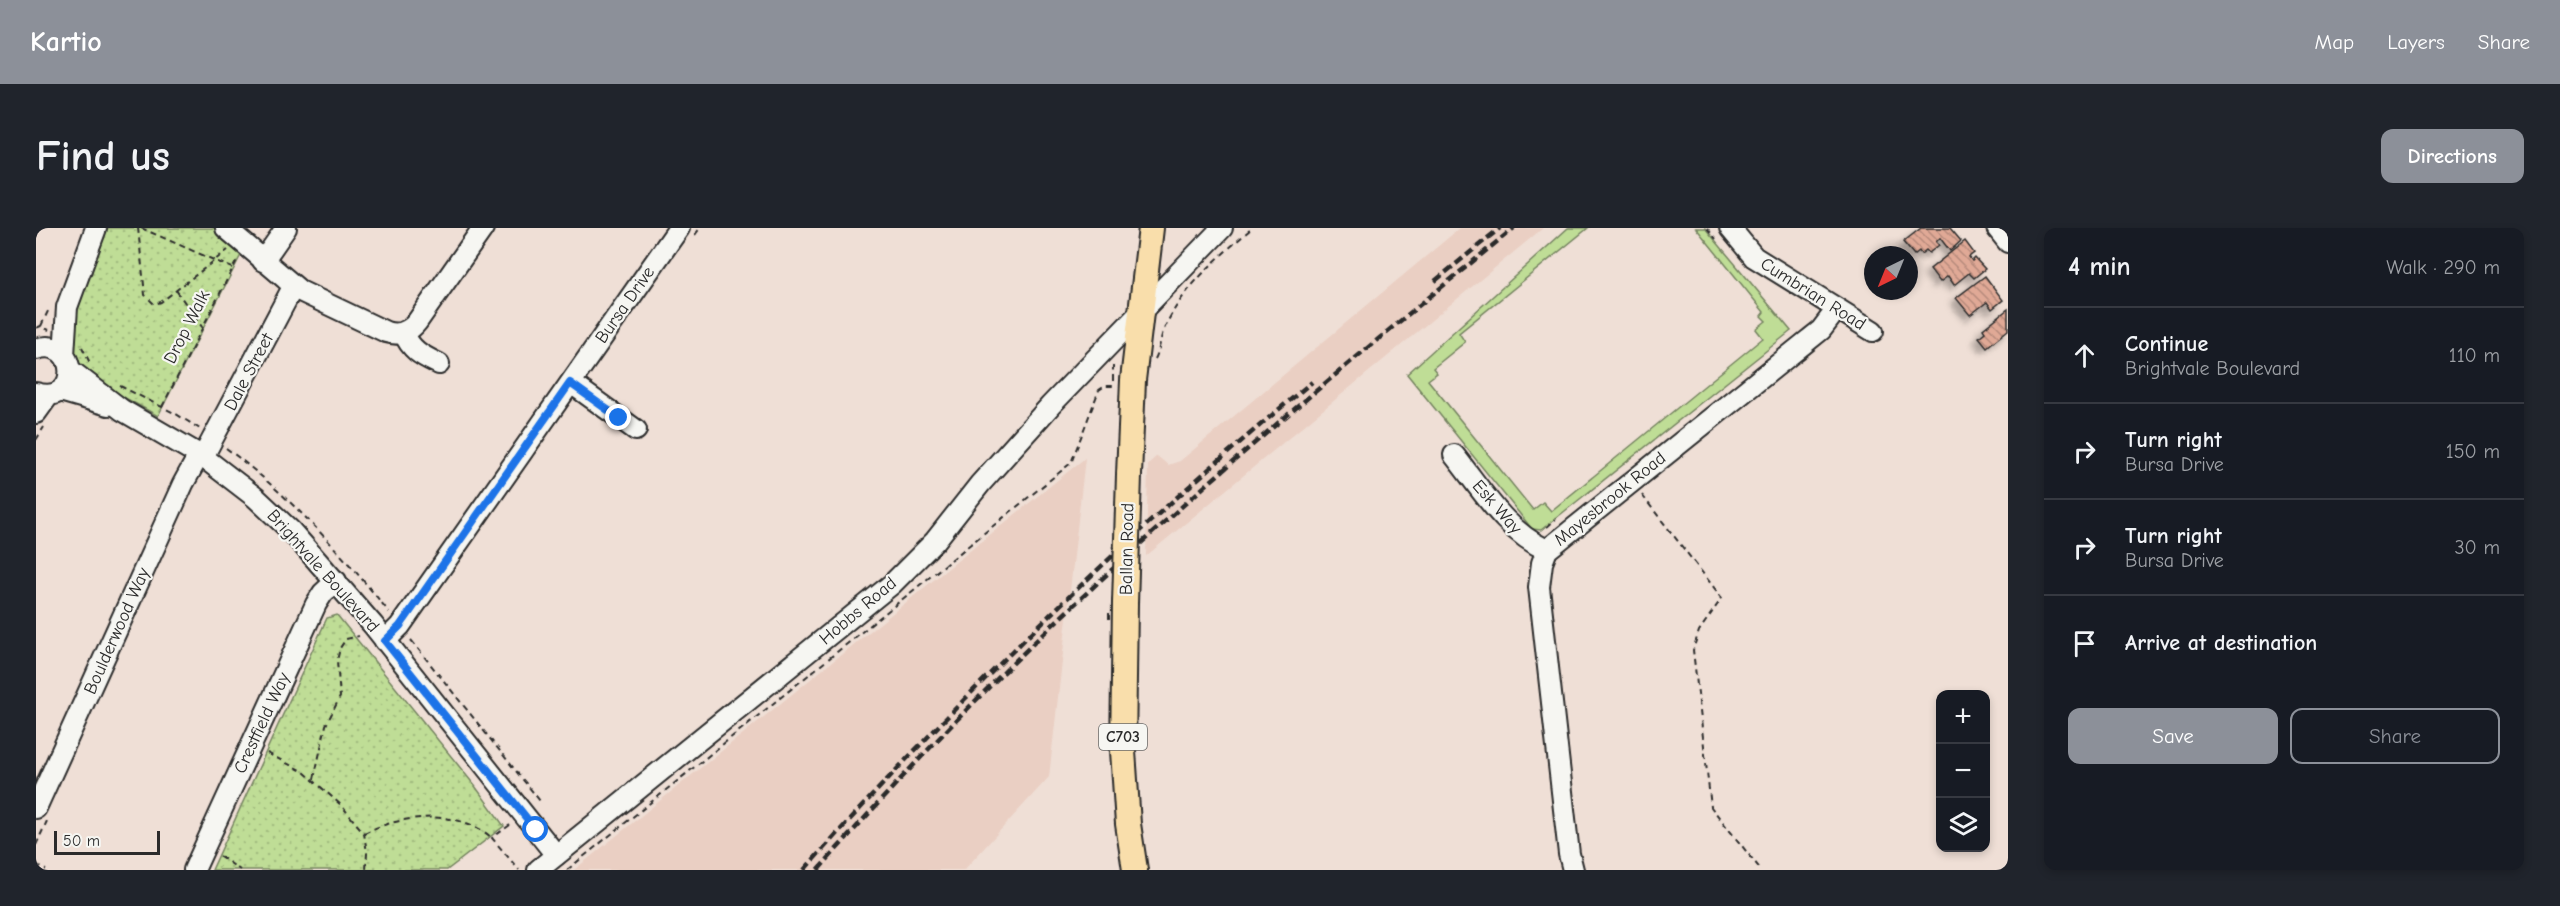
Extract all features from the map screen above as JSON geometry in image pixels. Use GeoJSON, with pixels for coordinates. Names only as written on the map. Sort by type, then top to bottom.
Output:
{"type":"FeatureCollection","features":[{"type":"Feature","properties":{"kind":"main road","name":"Ballan Road"},"geometry":{"type":"LineString","coordinates":[[1135,870],[1128,824],[1123,751],[1125,603],[1135,372],[1151,228]]}},
{"type":"Feature","properties":{"kind":"street"},"geometry":{"type":"LineString","coordinates":[[38,349],[67,307],[96,228]]}},
{"type":"Feature","properties":{"kind":"street"},"geometry":{"type":"LineString","coordinates":[[226,228],[293,287],[386,333],[404,333],[417,322],[483,228]]}},
{"type":"Feature","properties":{"kind":"street"},"geometry":{"type":"LineString","coordinates":[[263,261],[286,228]]}},
{"type":"Feature","properties":{"kind":"street","name":"Bursa Drive"},"geometry":{"type":"LineString","coordinates":[[385,641],[400,626],[679,228]]}},
{"type":"Feature","properties":{"kind":"street","name":"Hobbs Road"},"geometry":{"type":"LineString","coordinates":[[538,870],[892,584],[935,541],[1016,443],[1222,228]]}},
{"type":"Feature","properties":{"kind":"street"},"geometry":{"type":"LineString","coordinates":[[1997,228],[2008,242]]}},
{"type":"Feature","properties":{"kind":"street","name":"Cumbrian Road"},"geometry":{"type":"LineString","coordinates":[[1725,236],[1754,257],[1873,331]]}},
{"type":"Feature","properties":{"kind":"street","name":"Dale Street"},"geometry":{"type":"LineString","coordinates":[[201,456],[293,287]]}},
{"type":"Feature","properties":{"kind":"street"},"geometry":{"type":"LineString","coordinates":[[36,413],[48,393],[68,382],[67,307]]}},
{"type":"Feature","properties":{"kind":"street","name":"Mayesbrook Road"},"geometry":{"type":"LineString","coordinates":[[1573,870],[1569,854],[1539,587],[1542,548],[1631,482],[1821,330],[1837,309]]}},
{"type":"Feature","properties":{"kind":"street"},"geometry":{"type":"LineString","coordinates":[[404,333],[416,352],[439,364]]}},
{"type":"Feature","properties":{"kind":"street"},"geometry":{"type":"LineString","coordinates":[[38,349],[52,348],[67,362]]}},
{"type":"Feature","properties":{"kind":"street","name":"Brightvale Boulevard"},"geometry":{"type":"LineString","coordinates":[[67,362],[123,410],[201,456],[255,497],[291,531],[373,625],[556,855]]}},
{"type":"Feature","properties":{"kind":"street"},"geometry":{"type":"LineString","coordinates":[[570,383],[636,430]]}},
{"type":"Feature","properties":{"kind":"street","name":"Brightvale Boulevard"},"geometry":{"type":"LineString","coordinates":[[48,393],[123,410]]}},
{"type":"Feature","properties":{"kind":"street","name":"Esk Way"},"geometry":{"type":"LineString","coordinates":[[1454,455],[1515,532],[1542,548]]}},
{"type":"Feature","properties":{"kind":"street","name":"Boulderwood Way"},"geometry":{"type":"LineString","coordinates":[[36,808],[183,484],[201,456]]}},
{"type":"Feature","properties":{"kind":"street","name":"Crestfield Way"},"geometry":{"type":"LineString","coordinates":[[194,870],[316,604],[323,593],[336,581]]}},
{"type":"Feature","properties":{"kind":"path"},"geometry":{"type":"LineString","coordinates":[[228,250],[216,260],[157,304],[146,298],[140,228],[216,260],[232,268]]}},
{"type":"Feature","properties":{"kind":"path"},"geometry":{"type":"LineString","coordinates":[[1135,372],[1157,358],[1164,329],[1185,294],[1222,255],[1252,228]]}},
{"type":"Feature","properties":{"kind":"path"},"geometry":{"type":"LineString","coordinates":[[1707,228],[1725,236]]}},
{"type":"Feature","properties":{"kind":"path","name":"Drop Walk"},"geometry":{"type":"LineString","coordinates":[[162,407],[237,259]]}},
{"type":"Feature","properties":{"kind":"path"},"geometry":{"type":"LineString","coordinates":[[176,290],[202,327]]}},
{"type":"Feature","properties":{"kind":"path"},"geometry":{"type":"LineString","coordinates":[[1631,482],[1722,598],[1699,631],[1693,650],[1711,807],[1761,870]]}},
{"type":"Feature","properties":{"kind":"path"},"geometry":{"type":"LineString","coordinates":[[1542,548],[1543,531],[1557,519]]}},
{"type":"Feature","properties":{"kind":"path"},"geometry":{"type":"LineString","coordinates":[[314,779],[323,734],[340,697],[337,661],[340,648],[346,639],[357,637],[373,625]]}},
{"type":"Feature","properties":{"kind":"path"},"geometry":{"type":"LineString","coordinates":[[264,752],[294,764],[314,779],[341,805],[364,833],[367,853],[366,870]]}},
{"type":"Feature","properties":{"kind":"path"},"geometry":{"type":"LineString","coordinates":[[364,833],[391,822],[432,819],[466,823],[484,831],[492,838]]}},
{"type":"Feature","properties":{"kind":"path"},"geometry":{"type":"LineString","coordinates":[[218,854],[240,870]]}},
{"type":"Feature","properties":{"kind":"path"},"geometry":{"type":"LineString","coordinates":[[36,864],[46,870]]}},
{"type":"Feature","properties":{"kind":"shaded area"},"geometry":{"type":"Polygon","coordinates":[[[1460,228],[1543,228],[1146,556],[1148,464],[1157,456],[1168,465],[1180,461],[1460,228]]]}},
{"type":"Feature","properties":{"kind":"shaded area"},"geometry":{"type":"Polygon","coordinates":[[[1085,458],[1049,777],[964,870],[574,870],[1085,458]]]}},
{"type":"Feature","properties":{"kind":"green space"},"geometry":{"type":"Polygon","coordinates":[[[105,228],[214,228],[242,253],[158,416],[120,395],[114,396],[79,365],[72,352],[73,317],[78,298],[105,228]]]}},
{"type":"Feature","properties":{"kind":"green space"},"geometry":{"type":"Polygon","coordinates":[[[1568,228],[1588,228],[1459,333],[1465,342],[1433,368],[1437,373],[1428,380],[1533,510],[1543,502],[1551,511],[1763,338],[1756,329],[1766,321],[1761,316],[1764,312],[1696,228],[1705,228],[1791,331],[1541,530],[1532,529],[1407,374],[1568,228]]]}},
{"type":"Feature","properties":{"kind":"green space"},"geometry":{"type":"Polygon","coordinates":[[[337,615],[475,786],[504,826],[447,870],[212,870],[327,618],[337,615]]]}},
{"type":"Feature","properties":{"kind":"building"},"geometry":{"type":"Polygon","coordinates":[[[1921,228],[1950,228],[1961,241],[1950,251],[1940,238],[1936,242],[1939,245],[1929,253],[1926,250],[1921,254],[1918,252],[1918,246],[1906,246],[1903,242],[1921,228]]]}},
{"type":"Feature","properties":{"kind":"building"},"geometry":{"type":"Polygon","coordinates":[[[1965,241],[1974,253],[1969,257],[1972,261],[1975,258],[1985,269],[1974,278],[1969,273],[1954,285],[1948,276],[1940,282],[1930,269],[1965,241]]]}},
{"type":"Feature","properties":{"kind":"building"},"geometry":{"type":"Polygon","coordinates":[[[1985,276],[2003,300],[1992,309],[1987,302],[1970,315],[1956,298],[1985,276]]]}},
{"type":"Feature","properties":{"kind":"building"},"geometry":{"type":"Polygon","coordinates":[[[2008,309],[2008,330],[1987,347],[1979,337],[1985,332],[1983,329],[2008,309]]]}},
{"type":"Feature","properties":{"kind":"railway"},"geometry":{"type":"LineString","coordinates":[[1435,281],[1500,228]]}},
{"type":"Feature","properties":{"kind":"railway"},"geometry":{"type":"LineString","coordinates":[[818,870],[950,727],[1090,590],[1246,450],[1514,228]]}},
{"type":"Feature","properties":{"kind":"railway"},"geometry":{"type":"LineString","coordinates":[[804,870],[924,741],[1049,616],[1178,496],[1312,382]]}},
{"type":"Feature","properties":{"kind":"route"},"geometry":{"type":"LineString","coordinates":[[536,830],[385,641],[396,632],[570,383],[619,418]]}}]}
